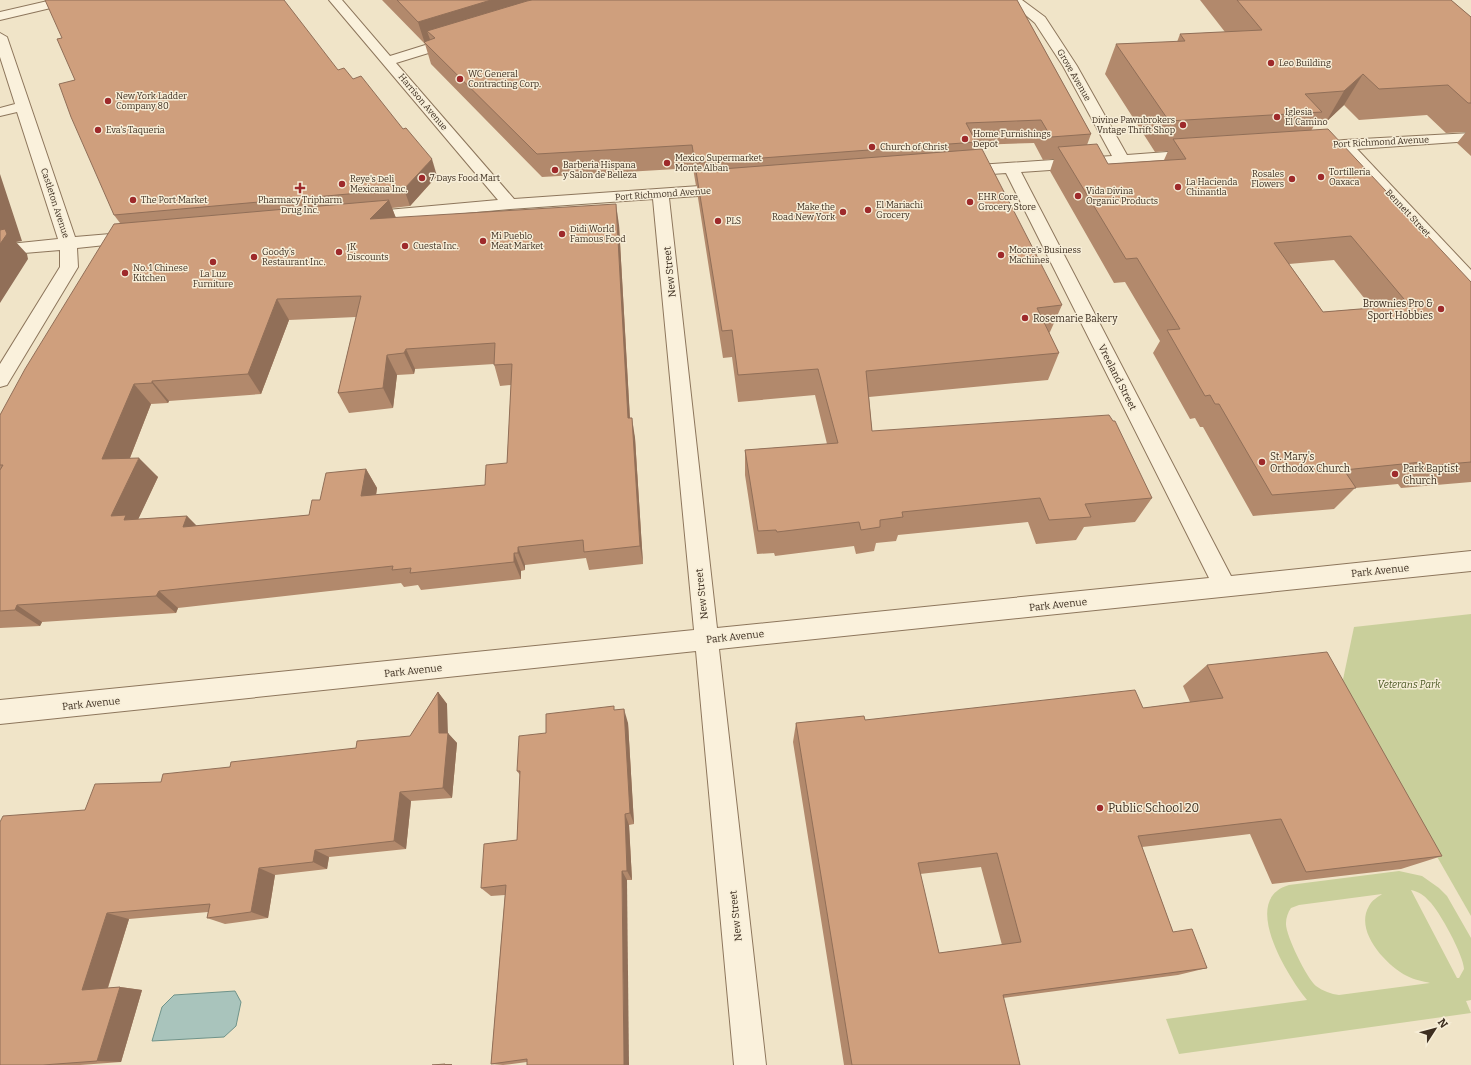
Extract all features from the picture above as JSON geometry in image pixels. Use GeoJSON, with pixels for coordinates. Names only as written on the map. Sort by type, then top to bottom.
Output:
{"type":"FeatureCollection","features":[{"type":"Feature","properties":{"kind":"street"},"geometry":{"type":"LineString","coordinates":[[0,16],[68,0]]}},
{"type":"Feature","properties":{"kind":"street","name":"Harrison Avenue"},"geometry":{"type":"LineString","coordinates":[[335,0],[510,204]]}},
{"type":"Feature","properties":{"kind":"street","name":"Grove Avenue"},"geometry":{"type":"LineString","coordinates":[[1014,0],[1040,20],[1070,66],[1122,160]]}},
{"type":"Feature","properties":{"kind":"street"},"geometry":{"type":"LineString","coordinates":[[388,61],[470,35]]}},
{"type":"Feature","properties":{"kind":"street","name":"Castleton Avenue"},"geometry":{"type":"LineString","coordinates":[[0,37],[68,243],[69,267],[0,380]]}},
{"type":"Feature","properties":{"kind":"street"},"geometry":{"type":"LineString","coordinates":[[0,112],[23,106]]}},
{"type":"Feature","properties":{"kind":"street","name":"Port Richmond Avenue"},"geometry":{"type":"LineString","coordinates":[[1297,148],[1471,137]]}},
{"type":"Feature","properties":{"kind":"street","name":"Bennett Street"},"geometry":{"type":"LineString","coordinates":[[1344,144],[1471,281]]}},
{"type":"Feature","properties":{"kind":"street"},"geometry":{"type":"LineString","coordinates":[[946,172],[1209,154]]}},
{"type":"Feature","properties":{"kind":"street","name":"Vreeland Street"},"geometry":{"type":"LineString","coordinates":[[1011,167],[1225,586]]}},
{"type":"Feature","properties":{"kind":"street","name":"Port Richmond Avenue"},"geometry":{"type":"LineString","coordinates":[[348,218],[510,204],[661,195],[740,188]]}},
{"type":"Feature","properties":{"kind":"street","name":"New Street"},"geometry":{"type":"LineString","coordinates":[[661,195],[750,1065]]}},
{"type":"Feature","properties":{"kind":"street"},"geometry":{"type":"LineString","coordinates":[[0,250],[152,235]]}},
{"type":"Feature","properties":{"kind":"street","name":"Park Avenue"},"geometry":{"type":"LineString","coordinates":[[0,712],[1471,561]]}},
{"type":"Feature","properties":{"kind":"green space","name":"Veterans Park"},"geometry":{"type":"Polygon","coordinates":[[[1471,614],[1471,916],[1341,689],[1354,627],[1471,614]]]}},
{"type":"Feature","properties":{"kind":"green space"},"geometry":{"type":"Polygon","coordinates":[[[1399,871],[1422,876],[1439,888],[1447,896],[1471,938],[1471,1000],[1466,1001],[1471,1013],[1179,1054],[1166,1019],[1307,1000],[1289,974],[1280,957],[1272,939],[1268,921],[1268,906],[1275,893],[1289,885],[1399,871]],[[1411,890],[1457,978],[1459,978],[1464,969],[1463,963],[1450,934],[1439,914],[1427,899],[1421,894],[1411,890]],[[1382,894],[1299,905],[1291,908],[1286,921],[1289,936],[1302,966],[1316,986],[1327,992],[1339,995],[1430,983],[1407,976],[1399,971],[1382,956],[1374,946],[1366,926],[1365,916],[1370,904],[1382,894]]]}},
{"type":"Feature","properties":{"kind":"water"},"geometry":{"type":"Polygon","coordinates":[[[235,991],[241,1002],[236,1026],[224,1037],[152,1041],[162,1007],[174,995],[235,991]]]}},
{"type":"Feature","properties":{"kind":"building"},"geometry":{"type":"Polygon","coordinates":[[[45,0],[284,0],[338,70],[344,68],[353,79],[361,76],[403,129],[406,128],[432,159],[404,189],[114,215],[71,117],[59,84],[75,80],[57,39],[62,38],[45,0]]]}},
{"type":"Feature","properties":{"kind":"building"},"geometry":{"type":"Polygon","coordinates":[[[397,0],[491,0],[418,22],[397,0]]]}},
{"type":"Feature","properties":{"kind":"building"},"geometry":{"type":"Polygon","coordinates":[[[532,0],[1017,0],[1091,134],[1051,137],[1041,120],[966,123],[976,142],[695,163],[692,145],[537,154],[424,42],[435,38],[427,31],[532,0]]]}},
{"type":"Feature","properties":{"kind":"building"},"geometry":{"type":"Polygon","coordinates":[[[1237,0],[1451,0],[1471,17],[1471,103],[1468,103],[1448,85],[1379,89],[1363,74],[1344,91],[1305,94],[1322,112],[1169,121],[1116,44],[1185,41],[1180,34],[1262,30],[1237,0]]]}},
{"type":"Feature","properties":{"kind":"building"},"geometry":{"type":"Polygon","coordinates":[[[1328,129],[1471,282],[1471,462],[1425,466],[1422,462],[1344,470],[1356,488],[1272,495],[1219,404],[1215,404],[1210,395],[1205,396],[1167,330],[1180,329],[1137,258],[1126,259],[1058,147],[1097,144],[1108,164],[1186,159],[1173,139],[1328,129]],[[1351,236],[1274,243],[1323,312],[1409,305],[1351,236]]]}},
{"type":"Feature","properties":{"kind":"building"},"geometry":{"type":"Polygon","coordinates":[[[982,149],[1062,305],[1037,308],[1059,353],[866,371],[872,431],[1109,415],[1113,421],[1115,421],[1152,498],[1085,504],[1091,517],[1049,520],[1040,498],[902,512],[903,517],[880,520],[880,527],[861,530],[859,522],[777,532],[776,530],[758,531],[745,450],[838,443],[818,369],[738,375],[732,330],[722,331],[696,171],[982,149]]]}},
{"type":"Feature","properties":{"kind":"building"},"geometry":{"type":"Polygon","coordinates":[[[389,200],[370,219],[616,204],[628,418],[632,418],[640,546],[584,552],[583,540],[518,547],[518,553],[514,553],[514,562],[410,573],[411,568],[392,570],[393,566],[159,591],[156,596],[17,605],[15,610],[0,611],[0,470],[3,465],[0,465],[0,415],[25,369],[114,224],[389,200]],[[361,296],[277,299],[248,374],[152,381],[152,383],[134,384],[102,459],[139,458],[111,516],[126,515],[124,520],[187,516],[183,527],[309,515],[312,500],[320,500],[326,473],[366,469],[361,496],[485,485],[486,465],[507,463],[512,364],[494,365],[495,343],[406,349],[404,353],[387,355],[383,388],[338,393],[361,296]]]}},
{"type":"Feature","properties":{"kind":"building"},"geometry":{"type":"Polygon","coordinates":[[[5,229],[7,234],[0,244],[0,230],[5,229]]]}},
{"type":"Feature","properties":{"kind":"building"},"geometry":{"type":"Polygon","coordinates":[[[1327,652],[1442,856],[1306,872],[1281,819],[1138,836],[1173,932],[1192,929],[1207,968],[1003,995],[1020,1065],[852,1065],[796,723],[864,716],[865,720],[1135,690],[1143,708],[1223,698],[1207,665],[1327,652]],[[997,853],[918,863],[939,953],[1021,942],[997,853]]]}},
{"type":"Feature","properties":{"kind":"building"},"geometry":{"type":"Polygon","coordinates":[[[438,692],[439,733],[448,733],[443,788],[400,792],[394,841],[315,850],[313,862],[259,868],[251,912],[207,918],[210,904],[107,913],[82,990],[120,987],[97,1061],[43,1065],[0,1065],[0,822],[3,816],[85,810],[95,784],[161,782],[163,774],[230,767],[231,762],[356,748],[357,741],[410,736],[438,692]]]}},
{"type":"Feature","properties":{"kind":"building"},"geometry":{"type":"Polygon","coordinates":[[[614,706],[614,710],[624,709],[630,813],[625,814],[627,871],[622,871],[624,1065],[527,1065],[527,1059],[491,1064],[506,885],[481,888],[484,844],[517,840],[520,771],[517,771],[519,736],[546,733],[546,714],[614,706]]]}},
{"type":"Feature","properties":{"kind":"place","name":"Leo Building"},"geometry":{"type":"Point","coordinates":[1271,63]}},
{"type":"Feature","properties":{"kind":"place","name":"WC General Contracting Corp."},"geometry":{"type":"Point","coordinates":[460,79]}},
{"type":"Feature","properties":{"kind":"place","name":"New York Ladder Company 80"},"geometry":{"type":"Point","coordinates":[108,101]}},
{"type":"Feature","properties":{"kind":"place","name":"Iglesia El Camino"},"geometry":{"type":"Point","coordinates":[1277,117]}},
{"type":"Feature","properties":{"kind":"place","name":"Divine Pawnbrokers Vntage Thrift Shop"},"geometry":{"type":"Point","coordinates":[1183,125]}},
{"type":"Feature","properties":{"kind":"place","name":"Eva's Taqueria"},"geometry":{"type":"Point","coordinates":[98,130]}},
{"type":"Feature","properties":{"kind":"place","name":"Home Furnishings Depot"},"geometry":{"type":"Point","coordinates":[965,139]}},
{"type":"Feature","properties":{"kind":"place","name":"Church of Christ"},"geometry":{"type":"Point","coordinates":[872,147]}},
{"type":"Feature","properties":{"kind":"place","name":"Mexico Supermarket Monte Alban"},"geometry":{"type":"Point","coordinates":[667,163]}},
{"type":"Feature","properties":{"kind":"place","name":"Barberia Hispana y Salon de Belleza"},"geometry":{"type":"Point","coordinates":[555,170]}},
{"type":"Feature","properties":{"kind":"place","name":"Tortilleria Oaxaca"},"geometry":{"type":"Point","coordinates":[1321,177]}},
{"type":"Feature","properties":{"kind":"place","name":"7 Days Food Mart"},"geometry":{"type":"Point","coordinates":[422,178]}},
{"type":"Feature","properties":{"kind":"place","name":"Rosales Flowers"},"geometry":{"type":"Point","coordinates":[1292,179]}},
{"type":"Feature","properties":{"kind":"place","name":"Reye's Deli Mexicana Inc."},"geometry":{"type":"Point","coordinates":[342,184]}},
{"type":"Feature","properties":{"kind":"place","name":"La Hacienda Chinantla"},"geometry":{"type":"Point","coordinates":[1178,187]}},
{"type":"Feature","properties":{"kind":"place","name":"Pharmacy Tripharm Drug Inc."},"geometry":{"type":"Point","coordinates":[300,188]}},
{"type":"Feature","properties":{"kind":"place","name":"Vida Divina Organic Products"},"geometry":{"type":"Point","coordinates":[1078,196]}},
{"type":"Feature","properties":{"kind":"place","name":"The Port Market"},"geometry":{"type":"Point","coordinates":[133,200]}},
{"type":"Feature","properties":{"kind":"place","name":"EHR Core Grocery Store"},"geometry":{"type":"Point","coordinates":[970,202]}},
{"type":"Feature","properties":{"kind":"place","name":"El Mariachi Grocery"},"geometry":{"type":"Point","coordinates":[868,210]}},
{"type":"Feature","properties":{"kind":"place","name":"Make the Road New York"},"geometry":{"type":"Point","coordinates":[843,212]}},
{"type":"Feature","properties":{"kind":"place","name":"PLS"},"geometry":{"type":"Point","coordinates":[718,221]}},
{"type":"Feature","properties":{"kind":"place","name":"Didi World Famous Food"},"geometry":{"type":"Point","coordinates":[562,234]}},
{"type":"Feature","properties":{"kind":"place","name":"Mi Pueblo Meat Market"},"geometry":{"type":"Point","coordinates":[483,241]}},
{"type":"Feature","properties":{"kind":"place","name":"Cuesta Inc."},"geometry":{"type":"Point","coordinates":[405,246]}},
{"type":"Feature","properties":{"kind":"place","name":"JK Discounts"},"geometry":{"type":"Point","coordinates":[339,252]}},
{"type":"Feature","properties":{"kind":"place","name":"Moore's Business Machines"},"geometry":{"type":"Point","coordinates":[1001,255]}},
{"type":"Feature","properties":{"kind":"place","name":"Goody's Restaurant Inc."},"geometry":{"type":"Point","coordinates":[254,257]}},
{"type":"Feature","properties":{"kind":"place","name":"La Luz Furniture"},"geometry":{"type":"Point","coordinates":[213,262]}},
{"type":"Feature","properties":{"kind":"place","name":"No. 1 Chinese Kitchen"},"geometry":{"type":"Point","coordinates":[125,273]}},
{"type":"Feature","properties":{"kind":"place","name":"Brownies Pro & Sport Hobbies"},"geometry":{"type":"Point","coordinates":[1441,309]}},
{"type":"Feature","properties":{"kind":"place","name":"Rosemarie Bakery"},"geometry":{"type":"Point","coordinates":[1025,318]}},
{"type":"Feature","properties":{"kind":"place","name":"St. Mary's Orthodox Church"},"geometry":{"type":"Point","coordinates":[1262,462]}},
{"type":"Feature","properties":{"kind":"place","name":"Park Baptist Church"},"geometry":{"type":"Point","coordinates":[1395,474]}},
{"type":"Feature","properties":{"kind":"place","name":"Public School 20"},"geometry":{"type":"Point","coordinates":[1100,808]}}]}
